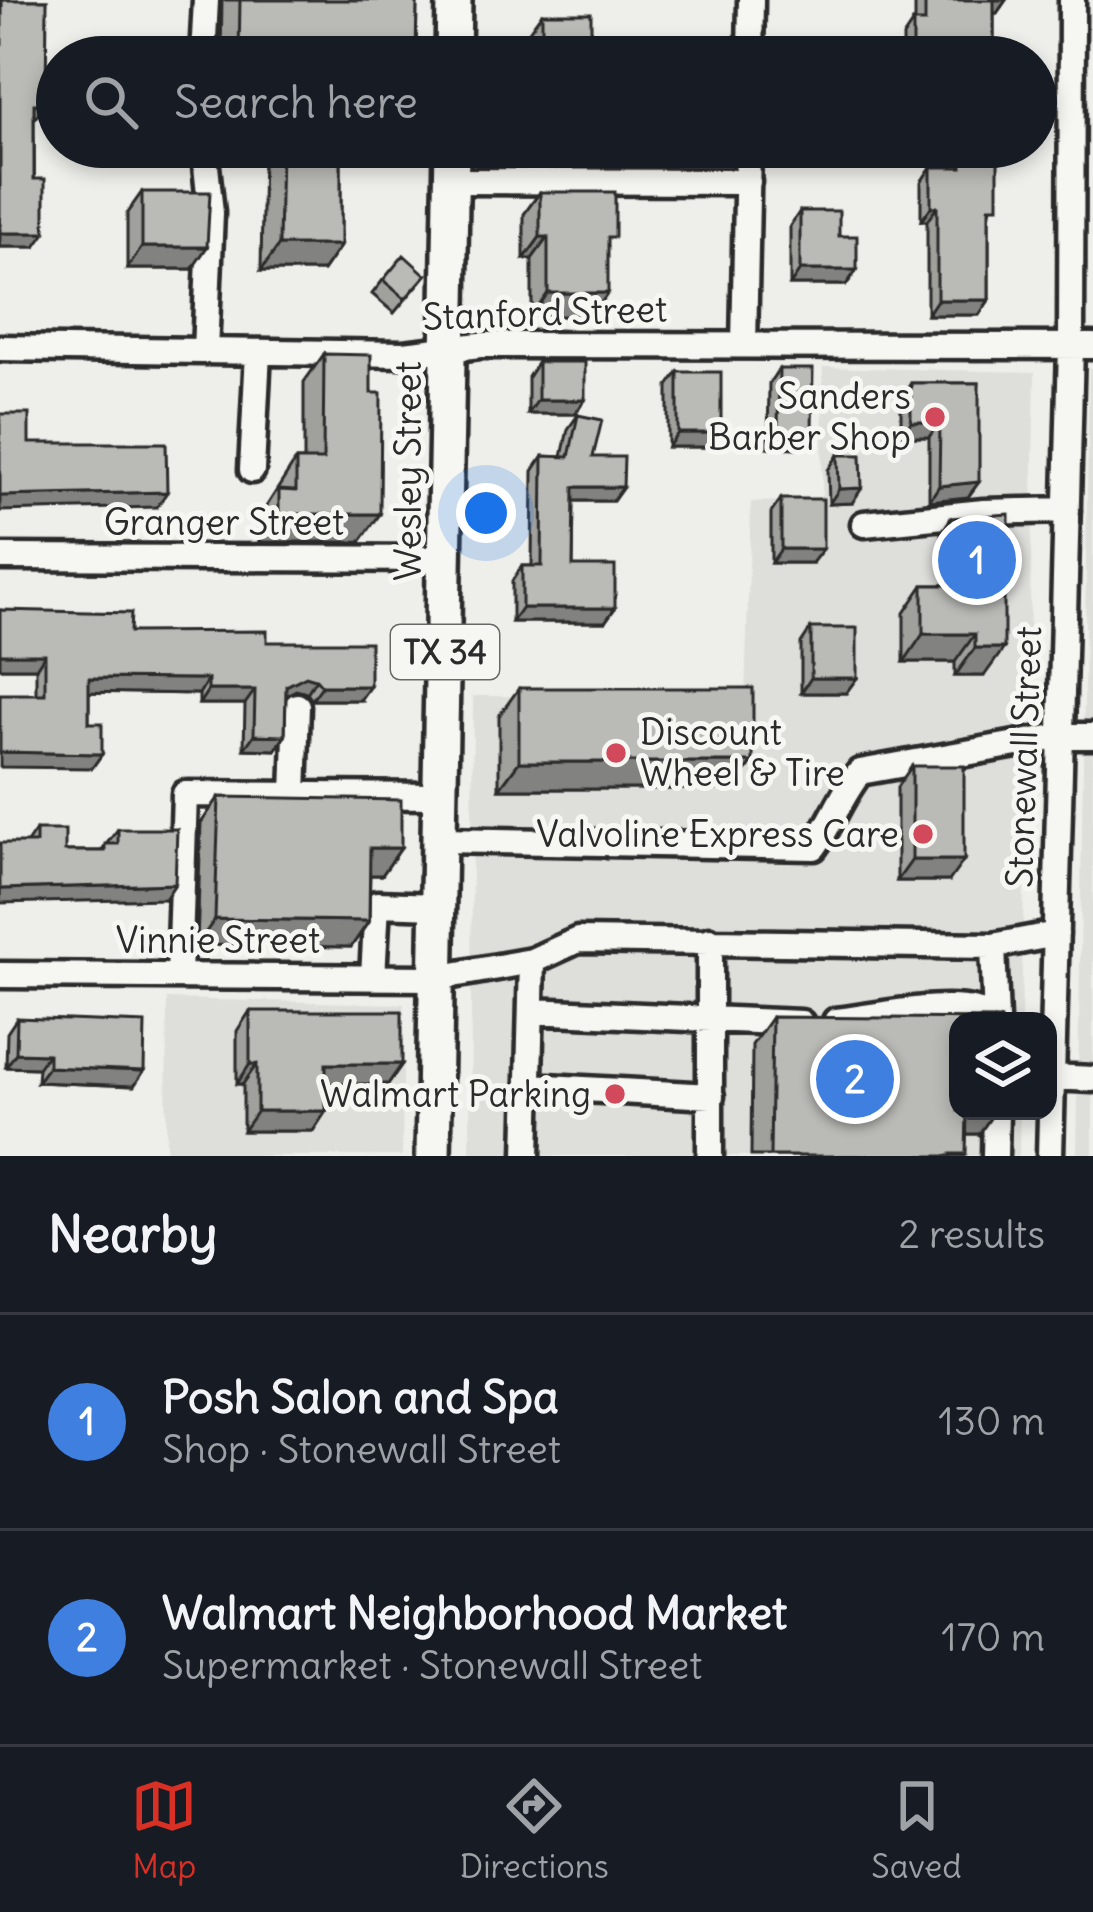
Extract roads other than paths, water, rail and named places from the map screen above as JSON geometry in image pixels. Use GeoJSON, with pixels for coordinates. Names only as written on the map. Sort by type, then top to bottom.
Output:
{"type":"FeatureCollection","features":[{"type":"Feature","properties":{"kind":"main road"},"geometry":{"type":"LineString","coordinates":[[453,36],[454,0]]}},
{"type":"Feature","properties":{"kind":"main road","name":"Wesley Street"},"geometry":{"type":"LineString","coordinates":[[434,1156],[452,168]]}},
{"type":"Feature","properties":{"kind":"street"},"geometry":{"type":"LineString","coordinates":[[204,36],[206,0]]}},
{"type":"Feature","properties":{"kind":"street"},"geometry":{"type":"LineString","coordinates":[[750,36],[751,0]]}},
{"type":"Feature","properties":{"kind":"street","name":"Stonewall Street"},"geometry":{"type":"LineString","coordinates":[[1054,1012],[1067,510],[1082,346],[1082,39],[1072,0]]}},
{"type":"Feature","properties":{"kind":"street"},"geometry":{"type":"LineString","coordinates":[[205,351],[211,213],[206,168]]}},
{"type":"Feature","properties":{"kind":"street"},"geometry":{"type":"LineString","coordinates":[[744,345],[748,168]]}},
{"type":"Feature","properties":{"kind":"street"},"geometry":{"type":"LineString","coordinates":[[452,181],[748,182]]}},
{"type":"Feature","properties":{"kind":"street","name":"Stanford Street"},"geometry":{"type":"LineString","coordinates":[[0,348],[404,354],[448,348],[1082,346]]}},
{"type":"Feature","properties":{"kind":"street"},"geometry":{"type":"LineString","coordinates":[[252,470],[258,352]]}},
{"type":"Feature","properties":{"kind":"street"},"geometry":{"type":"LineString","coordinates":[[864,524],[984,512],[1067,510]]}},
{"type":"Feature","properties":{"kind":"street","name":"Granger Street"},"geometry":{"type":"LineString","coordinates":[[0,557],[447,559]]}},
{"type":"Feature","properties":{"kind":"street"},"geometry":{"type":"LineString","coordinates":[[294,795],[297,706]]}},
{"type":"Feature","properties":{"kind":"street"},"geometry":{"type":"LineString","coordinates":[[440,840],[814,847],[831,824],[844,791],[860,772],[1061,736],[1093,736]]}},
{"type":"Feature","properties":{"kind":"street"},"geometry":{"type":"LineString","coordinates":[[178,976],[185,794],[441,796]]}},
{"type":"Feature","properties":{"kind":"street"},"geometry":{"type":"LineString","coordinates":[[374,977],[376,904],[438,906]]}},
{"type":"Feature","properties":{"kind":"street","name":"Vinnie Street"},"geometry":{"type":"LineString","coordinates":[[0,975],[436,978],[532,961],[578,940],[993,946],[1056,934]]}},
{"type":"Feature","properties":{"kind":"street"},"geometry":{"type":"LineString","coordinates":[[710,940],[710,1156]]}},
{"type":"Feature","properties":{"kind":"street"},"geometry":{"type":"LineString","coordinates":[[993,946],[996,1012]]}},
{"type":"Feature","properties":{"kind":"street"},"geometry":{"type":"LineString","coordinates":[[527,1156],[532,961]]}},
{"type":"Feature","properties":{"kind":"street"},"geometry":{"type":"LineString","coordinates":[[531,1011],[813,1023],[937,1007],[986,1012]]}},
{"type":"Feature","properties":{"kind":"street"},"geometry":{"type":"LineString","coordinates":[[1057,1077],[1093,1079]]}},
{"type":"Feature","properties":{"kind":"street"},"geometry":{"type":"LineString","coordinates":[[529,1086],[711,1096]]}},
{"type":"Feature","properties":{"kind":"street"},"geometry":{"type":"LineString","coordinates":[[994,1156],[996,1120]]}},
{"type":"Feature","properties":{"kind":"street","name":"Stonewall Street"},"geometry":{"type":"LineString","coordinates":[[1050,1156],[1051,1120]]}},
{"type":"Feature","properties":{"kind":"place","name":"Sanders Barber Shop"},"geometry":{"type":"Point","coordinates":[935,417]}},
{"type":"Feature","properties":{"kind":"place","name":"Posh Salon and Spa"},"geometry":{"type":"Point","coordinates":[977,560]}},
{"type":"Feature","properties":{"kind":"place","name":"Discount Wheel & Tire"},"geometry":{"type":"Point","coordinates":[616,753]}},
{"type":"Feature","properties":{"kind":"place","name":"Valvoline Express Care"},"geometry":{"type":"Point","coordinates":[923,834]}},
{"type":"Feature","properties":{"kind":"place","name":"Walmart Neighborhood Market"},"geometry":{"type":"Point","coordinates":[855,1079]}},
{"type":"Feature","properties":{"kind":"place","name":"Walmart Parking"},"geometry":{"type":"Point","coordinates":[615,1094]}}]}
